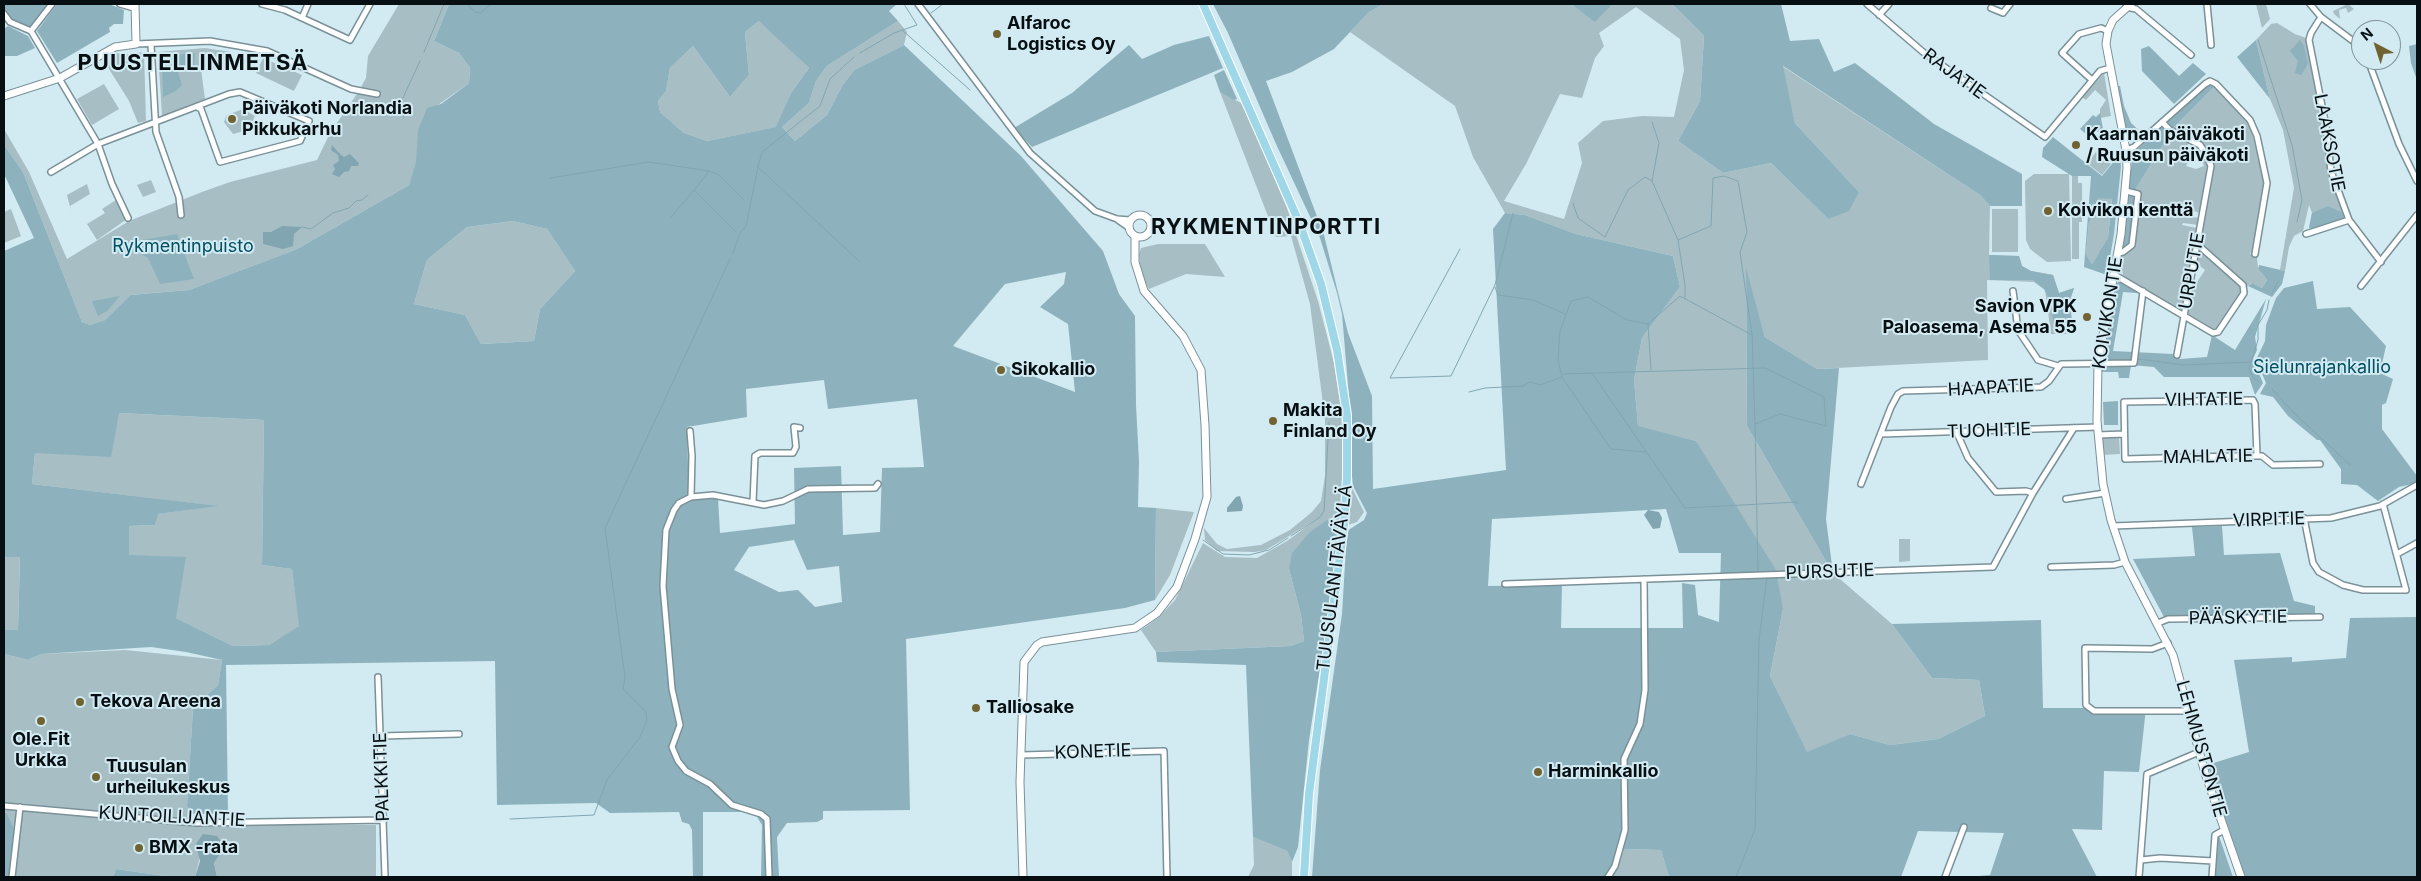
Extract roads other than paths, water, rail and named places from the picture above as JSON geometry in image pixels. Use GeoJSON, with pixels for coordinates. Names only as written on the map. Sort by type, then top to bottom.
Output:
{"type":"FeatureCollection","features":[{"type":"Feature","properties":{"kind":"main road","name":"TUUSULAN ITÄVÄYLÄ"},"geometry":{"type":"LineString","coordinates":[[1203,4],[1299,222],[1321,284],[1337,350],[1346,415],[1347,478],[1344,525],[1310,785],[1304,877]]}},
{"type":"Feature","properties":{"kind":"street"},"geometry":{"type":"LineString","coordinates":[[31,31],[52,4]]}},
{"type":"Feature","properties":{"kind":"street"},"geometry":{"type":"LineString","coordinates":[[120,4],[135,6],[136,44]]}},
{"type":"Feature","properties":{"kind":"street"},"geometry":{"type":"LineString","coordinates":[[262,4],[302,18],[350,40],[370,4]]}},
{"type":"Feature","properties":{"kind":"street"},"geometry":{"type":"LineString","coordinates":[[302,18],[308,4]]}},
{"type":"Feature","properties":{"kind":"street"},"geometry":{"type":"LineString","coordinates":[[918,4],[1030,153],[1095,211],[1129,223],[1138,237]]}},
{"type":"Feature","properties":{"kind":"street","name":"RAJATIE"},"geometry":{"type":"LineString","coordinates":[[1867,4],[1937,63],[2045,137],[2092,80]]}},
{"type":"Feature","properties":{"kind":"street"},"geometry":{"type":"LineString","coordinates":[[1879,15],[1889,4]]}},
{"type":"Feature","properties":{"kind":"street"},"geometry":{"type":"LineString","coordinates":[[1992,8],[2002,13],[2010,4]]}},
{"type":"Feature","properties":{"kind":"street"},"geometry":{"type":"LineString","coordinates":[[2207,4],[2211,45]]}},
{"type":"Feature","properties":{"kind":"street"},"geometry":{"type":"LineString","coordinates":[[2310,4],[2321,17],[2351,40]]}},
{"type":"Feature","properties":{"kind":"street"},"geometry":{"type":"LineString","coordinates":[[2110,68],[2100,70],[2092,80],[2062,53],[2079,34],[2101,28],[2108,31],[2113,20],[2127,5],[2136,9],[2191,55]]}},
{"type":"Feature","properties":{"kind":"street"},"geometry":{"type":"LineString","coordinates":[[4,14],[10,22],[31,31],[60,78],[98,144],[112,184],[128,218]]}},
{"type":"Feature","properties":{"kind":"street","name":"LAAKSOTIE"},"geometry":{"type":"LineString","coordinates":[[2321,17],[2310,33],[2309,40],[2326,126],[2331,171],[2349,220],[2381,262]]}},
{"type":"Feature","properties":{"kind":"street","name":"KOIVIKONTIE"},"geometry":{"type":"LineString","coordinates":[[2108,31],[2106,44],[2126,150],[2126,191],[2118,253],[2098,363],[2098,431],[2105,493],[2113,526],[2125,562],[2158,623]]}},
{"type":"Feature","properties":{"kind":"street"},"geometry":{"type":"LineString","coordinates":[[4,96],[60,78],[115,47],[136,44],[210,41],[267,51],[351,89],[377,94]]}},
{"type":"Feature","properties":{"kind":"street"},"geometry":{"type":"LineString","coordinates":[[150,44],[156,132],[179,197],[181,214]]}},
{"type":"Feature","properties":{"kind":"street"},"geometry":{"type":"LineString","coordinates":[[2372,70],[2398,144],[2417,181]]}},
{"type":"Feature","properties":{"kind":"street"},"geometry":{"type":"LineString","coordinates":[[2126,150],[2134,147],[2210,81],[2216,84],[2250,120],[2257,136],[2267,183],[2255,254]]}},
{"type":"Feature","properties":{"kind":"street"},"geometry":{"type":"LineString","coordinates":[[51,172],[98,144],[229,94],[240,92],[248,94],[309,121],[300,141],[220,162],[201,112],[197,107]]}},
{"type":"Feature","properties":{"kind":"street","name":"URPUTIE"},"geometry":{"type":"LineString","coordinates":[[2162,122],[2170,130],[2200,145],[2210,160],[2211,166],[2177,355]]}},
{"type":"Feature","properties":{"kind":"street"},"geometry":{"type":"LineString","coordinates":[[2118,253],[2124,252],[2132,245],[2138,194],[2126,191]]}},
{"type":"Feature","properties":{"kind":"street"},"geometry":{"type":"LineString","coordinates":[[1024,877],[1020,782],[1022,674],[1024,662],[1036,645],[1050,640],[1135,628],[1157,613],[1177,587],[1205,506],[1207,469],[1200,370],[1184,336],[1144,291],[1138,276],[1135,249],[1138,237],[1150,230],[1149,220],[1140,215],[1129,223]]}},
{"type":"Feature","properties":{"kind":"street"},"geometry":{"type":"LineString","coordinates":[[2361,286],[2417,215]]}},
{"type":"Feature","properties":{"kind":"street"},"geometry":{"type":"LineString","coordinates":[[2306,234],[2349,220]]}},
{"type":"Feature","properties":{"kind":"street"},"geometry":{"type":"LineString","coordinates":[[2114,274],[2213,333],[2218,332],[2244,293],[2243,285],[2197,244]]}},
{"type":"Feature","properties":{"kind":"street"},"geometry":{"type":"LineString","coordinates":[[2013,290],[2018,330],[2038,360],[2058,366]]}},
{"type":"Feature","properties":{"kind":"street","name":"HAAPATIE"},"geometry":{"type":"LineString","coordinates":[[1881,434],[1891,407],[1898,394],[1903,391],[2041,386],[2049,381],[2058,366],[2064,363],[2134,363],[2143,291]]}},
{"type":"Feature","properties":{"kind":"street","name":"VIHTATIE"},"geometry":{"type":"LineString","coordinates":[[2124,427],[2124,402],[2251,399],[2255,404],[2257,456]]}},
{"type":"Feature","properties":{"kind":"street"},"geometry":{"type":"LineString","coordinates":[[753,502],[755,456],[760,453],[793,453],[796,447],[794,426],[800,428]]}},
{"type":"Feature","properties":{"kind":"street","name":"MAHLATIE"},"geometry":{"type":"LineString","coordinates":[[2124,427],[2123,459],[2262,456],[2273,465],[2320,464]]}},
{"type":"Feature","properties":{"kind":"street","name":"TUOHITIE"},"geometry":{"type":"LineString","coordinates":[[1881,434],[2074,428],[2124,434]]}},
{"type":"Feature","properties":{"kind":"street","name":"PURSUTIE"},"geometry":{"type":"LineString","coordinates":[[1506,584],[1993,568],[2033,493],[2074,428]]}},
{"type":"Feature","properties":{"kind":"street"},"geometry":{"type":"LineString","coordinates":[[690,431],[692,456],[691,497]]}},
{"type":"Feature","properties":{"kind":"street"},"geometry":{"type":"LineString","coordinates":[[1957,433],[1968,458],[1996,492],[2016,491],[2033,493]]}},
{"type":"Feature","properties":{"kind":"street"},"geometry":{"type":"LineString","coordinates":[[1861,484],[1881,434]]}},
{"type":"Feature","properties":{"kind":"street"},"geometry":{"type":"LineString","coordinates":[[769,877],[766,819],[761,814],[732,805],[710,784],[686,771],[678,761],[672,747],[680,724],[672,689],[663,586],[666,530],[674,510],[680,503],[691,497],[713,495],[764,504],[783,501],[808,489],[875,488],[878,484]]}},
{"type":"Feature","properties":{"kind":"street","name":"VIRPITIE"},"geometry":{"type":"LineString","coordinates":[[2113,526],[2331,518],[2383,504],[2417,485]]}},
{"type":"Feature","properties":{"kind":"street"},"geometry":{"type":"LineString","coordinates":[[2066,499],[2105,493]]}},
{"type":"Feature","properties":{"kind":"street"},"geometry":{"type":"LineString","coordinates":[[2304,518],[2313,563],[2319,572],[2343,586],[2363,590],[2406,590],[2383,504]]}},
{"type":"Feature","properties":{"kind":"street"},"geometry":{"type":"LineString","coordinates":[[2396,554],[2417,543]]}},
{"type":"Feature","properties":{"kind":"street"},"geometry":{"type":"LineString","coordinates":[[2051,567],[2114,565],[2125,562]]}},
{"type":"Feature","properties":{"kind":"street"},"geometry":{"type":"LineString","coordinates":[[1608,877],[1615,866],[1625,830],[1624,759],[1640,724],[1645,690],[1644,579]]}},
{"type":"Feature","properties":{"kind":"street","name":"PÄÄSKYTIE"},"geometry":{"type":"LineString","coordinates":[[2158,623],[2170,618],[2320,617]]}},
{"type":"Feature","properties":{"kind":"street","name":"LEHMUSTONTIE"},"geometry":{"type":"LineString","coordinates":[[2158,623],[2168,643],[2181,679],[2199,752],[2241,877]]}},
{"type":"Feature","properties":{"kind":"street"},"geometry":{"type":"LineString","coordinates":[[2168,643],[2152,649],[2085,648],[2086,705],[2094,711],[2189,711]]}},
{"type":"Feature","properties":{"kind":"street","name":"PALKKITIE"},"geometry":{"type":"LineString","coordinates":[[378,678],[385,877]]}},
{"type":"Feature","properties":{"kind":"street"},"geometry":{"type":"LineString","coordinates":[[381,736],[459,734]]}},
{"type":"Feature","properties":{"kind":"street","name":"KONETIE"},"geometry":{"type":"LineString","coordinates":[[1022,755],[1164,751],[1167,877]]}},
{"type":"Feature","properties":{"kind":"street"},"geometry":{"type":"LineString","coordinates":[[2139,877],[2146,778],[2149,772],[2199,752]]}},
{"type":"Feature","properties":{"kind":"street","name":"KUNTOILIJANTIE"},"geometry":{"type":"LineString","coordinates":[[4,806],[196,823],[384,820]]}},
{"type":"Feature","properties":{"kind":"street"},"geometry":{"type":"LineString","coordinates":[[12,877],[20,807]]}},
{"type":"Feature","properties":{"kind":"street"},"geometry":{"type":"LineString","coordinates":[[1945,877],[1964,827]]}},
{"type":"Feature","properties":{"kind":"street"},"geometry":{"type":"LineString","coordinates":[[2212,877],[2216,835],[2224,830]]}},
{"type":"Feature","properties":{"kind":"street"},"geometry":{"type":"LineString","coordinates":[[2141,860],[2160,858],[2213,861]]}},
{"type":"Feature","properties":{"kind":"waterway"},"geometry":{"type":"LineString","coordinates":[[424,52],[444,4]]}},
{"type":"Feature","properties":{"kind":"waterway"},"geometry":{"type":"LineString","coordinates":[[467,4],[475,12],[480,13],[491,4]]}},
{"type":"Feature","properties":{"kind":"waterway"},"geometry":{"type":"LineString","coordinates":[[860,53],[894,33],[917,25],[904,4]]}},
{"type":"Feature","properties":{"kind":"waterway"},"geometry":{"type":"LineString","coordinates":[[931,13],[943,4]]}},
{"type":"Feature","properties":{"kind":"waterway"},"geometry":{"type":"LineString","coordinates":[[902,30],[970,90]]}},
{"type":"Feature","properties":{"kind":"waterway"},"geometry":{"type":"LineString","coordinates":[[2258,40],[2292,145],[2302,200],[2297,222]]}},
{"type":"Feature","properties":{"kind":"waterway"},"geometry":{"type":"LineString","coordinates":[[854,57],[830,79],[820,106],[762,152],[758,167],[859,261]]}},
{"type":"Feature","properties":{"kind":"waterway"},"geometry":{"type":"LineString","coordinates":[[404,117],[401,102],[420,61]]}},
{"type":"Feature","properties":{"kind":"waterway"},"geometry":{"type":"LineString","coordinates":[[1652,122],[1659,143],[1652,181],[1678,240],[1685,285],[1685,299]]}},
{"type":"Feature","properties":{"kind":"waterway"},"geometry":{"type":"LineString","coordinates":[[550,178],[649,162],[709,171],[719,175],[743,199]]}},
{"type":"Feature","properties":{"kind":"waterway"},"geometry":{"type":"LineString","coordinates":[[733,253],[740,233],[746,226],[758,167]]}},
{"type":"Feature","properties":{"kind":"waterway"},"geometry":{"type":"LineString","coordinates":[[695,189],[709,171]]}},
{"type":"Feature","properties":{"kind":"waterway"},"geometry":{"type":"LineString","coordinates":[[1678,240],[1711,226],[1713,178],[1724,176],[1738,181],[1747,232],[1740,252],[1752,335],[1755,424]]}},
{"type":"Feature","properties":{"kind":"waterway"},"geometry":{"type":"LineString","coordinates":[[1573,203],[1578,218],[1605,237],[1628,190],[1645,177],[1652,181]]}},
{"type":"Feature","properties":{"kind":"waterway"},"geometry":{"type":"LineString","coordinates":[[671,217],[694,190],[735,231]]}},
{"type":"Feature","properties":{"kind":"waterway"},"geometry":{"type":"LineString","coordinates":[[302,227],[311,229],[333,213],[349,208],[356,201],[362,200],[368,195]]}},
{"type":"Feature","properties":{"kind":"waterway"},"geometry":{"type":"LineString","coordinates":[[1460,249],[1390,378],[1451,376],[1495,285],[1513,213]]}},
{"type":"Feature","properties":{"kind":"waterway"},"geometry":{"type":"LineString","coordinates":[[510,819],[594,815],[607,780],[640,737],[647,720],[646,712],[623,689],[625,677],[605,528],[730,259]]}},
{"type":"Feature","properties":{"kind":"waterway"},"geometry":{"type":"LineString","coordinates":[[2273,291],[2278,282]]}},
{"type":"Feature","properties":{"kind":"waterway"},"geometry":{"type":"LineString","coordinates":[[1495,287],[1498,295],[1533,300],[1565,314]]}},
{"type":"Feature","properties":{"kind":"waterway"},"geometry":{"type":"LineString","coordinates":[[1651,370],[1648,324],[1680,296],[1752,335]]}},
{"type":"Feature","properties":{"kind":"waterway"},"geometry":{"type":"LineString","coordinates":[[1646,452],[1611,449],[1562,377],[1558,360],[1560,331],[1571,301],[1588,297],[1627,320],[1648,324]]}},
{"type":"Feature","properties":{"kind":"waterway"},"geometry":{"type":"LineString","coordinates":[[2259,382],[2253,377],[2249,368],[2258,340],[2258,325],[2267,310],[2269,300]]}},
{"type":"Feature","properties":{"kind":"waterway"},"geometry":{"type":"LineString","coordinates":[[2139,359],[2184,365],[2251,362]]}},
{"type":"Feature","properties":{"kind":"waterway"},"geometry":{"type":"LineString","coordinates":[[1563,374],[1765,368],[1824,397],[1826,426],[1780,414],[1755,424],[1758,574]]}},
{"type":"Feature","properties":{"kind":"waterway"},"geometry":{"type":"LineString","coordinates":[[1592,373],[1685,508],[1798,502]]}},
{"type":"Feature","properties":{"kind":"waterway"},"geometry":{"type":"LineString","coordinates":[[1469,392],[1485,388],[1523,386],[1530,382],[1540,385],[1562,377]]}},
{"type":"Feature","properties":{"kind":"waterway"},"geometry":{"type":"LineString","coordinates":[[2272,389],[2294,413],[2350,465]]}},
{"type":"Feature","properties":{"kind":"waterway"},"geometry":{"type":"LineString","coordinates":[[1291,536],[1319,518],[1324,511],[1329,422]]}},
{"type":"Feature","properties":{"kind":"waterway"},"geometry":{"type":"LineString","coordinates":[[1203,540],[1223,554],[1249,555],[1269,550],[1288,538]]}},
{"type":"Feature","properties":{"kind":"waterway"},"geometry":{"type":"LineString","coordinates":[[1736,877],[1755,829],[1759,640],[1767,577]]}},
{"type":"Feature","properties":{"kind":"place","name":"Alfaroc Logistics Oy"},"geometry":{"type":"Point","coordinates":[997,34]}},
{"type":"Feature","properties":{"kind":"place","name":"Päiväkoti Norlandia Pikkukarhu"},"geometry":{"type":"Point","coordinates":[232,119]}},
{"type":"Feature","properties":{"kind":"place","name":"Kaarnan päiväkoti / Ruusun päiväkoti"},"geometry":{"type":"Point","coordinates":[2076,145]}},
{"type":"Feature","properties":{"kind":"place","name":"Koivikon kenttä"},"geometry":{"type":"Point","coordinates":[2048,211]}},
{"type":"Feature","properties":{"kind":"place","name":"Savion VPK Paloasema, Asema 55"},"geometry":{"type":"Point","coordinates":[2087,317]}},
{"type":"Feature","properties":{"kind":"place","name":"Sikokallio"},"geometry":{"type":"Point","coordinates":[1001,370]}},
{"type":"Feature","properties":{"kind":"place","name":"Makita Finland Oy"},"geometry":{"type":"Point","coordinates":[1273,421]}},
{"type":"Feature","properties":{"kind":"place","name":"Tekova Areena"},"geometry":{"type":"Point","coordinates":[80,702]}},
{"type":"Feature","properties":{"kind":"place","name":"Talliosake"},"geometry":{"type":"Point","coordinates":[976,708]}},
{"type":"Feature","properties":{"kind":"place","name":"Ole.Fit Urkka"},"geometry":{"type":"Point","coordinates":[41,721]}},
{"type":"Feature","properties":{"kind":"place","name":"Harminkallio"},"geometry":{"type":"Point","coordinates":[1538,772]}},
{"type":"Feature","properties":{"kind":"place","name":"Tuusulan urheilukeskus"},"geometry":{"type":"Point","coordinates":[96,777]}},
{"type":"Feature","properties":{"kind":"place","name":"BMX -rata"},"geometry":{"type":"Point","coordinates":[139,848]}},
{"type":"Feature","properties":{"kind":"district","name":"PUUSTELLINMETSÄ"},"geometry":{"type":"Point","coordinates":[193,63]}},
{"type":"Feature","properties":{"kind":"district","name":"RYKMENTINPORTTI"},"geometry":{"type":"Point","coordinates":[1266,227]}},
{"type":"Feature","properties":{"kind":"park label","name":"Rykmentinpuisto"},"geometry":{"type":"Point","coordinates":[183,247]}},
{"type":"Feature","properties":{"kind":"park label","name":"Sielunrajankallio"},"geometry":{"type":"Point","coordinates":[2322,368]}}]}
